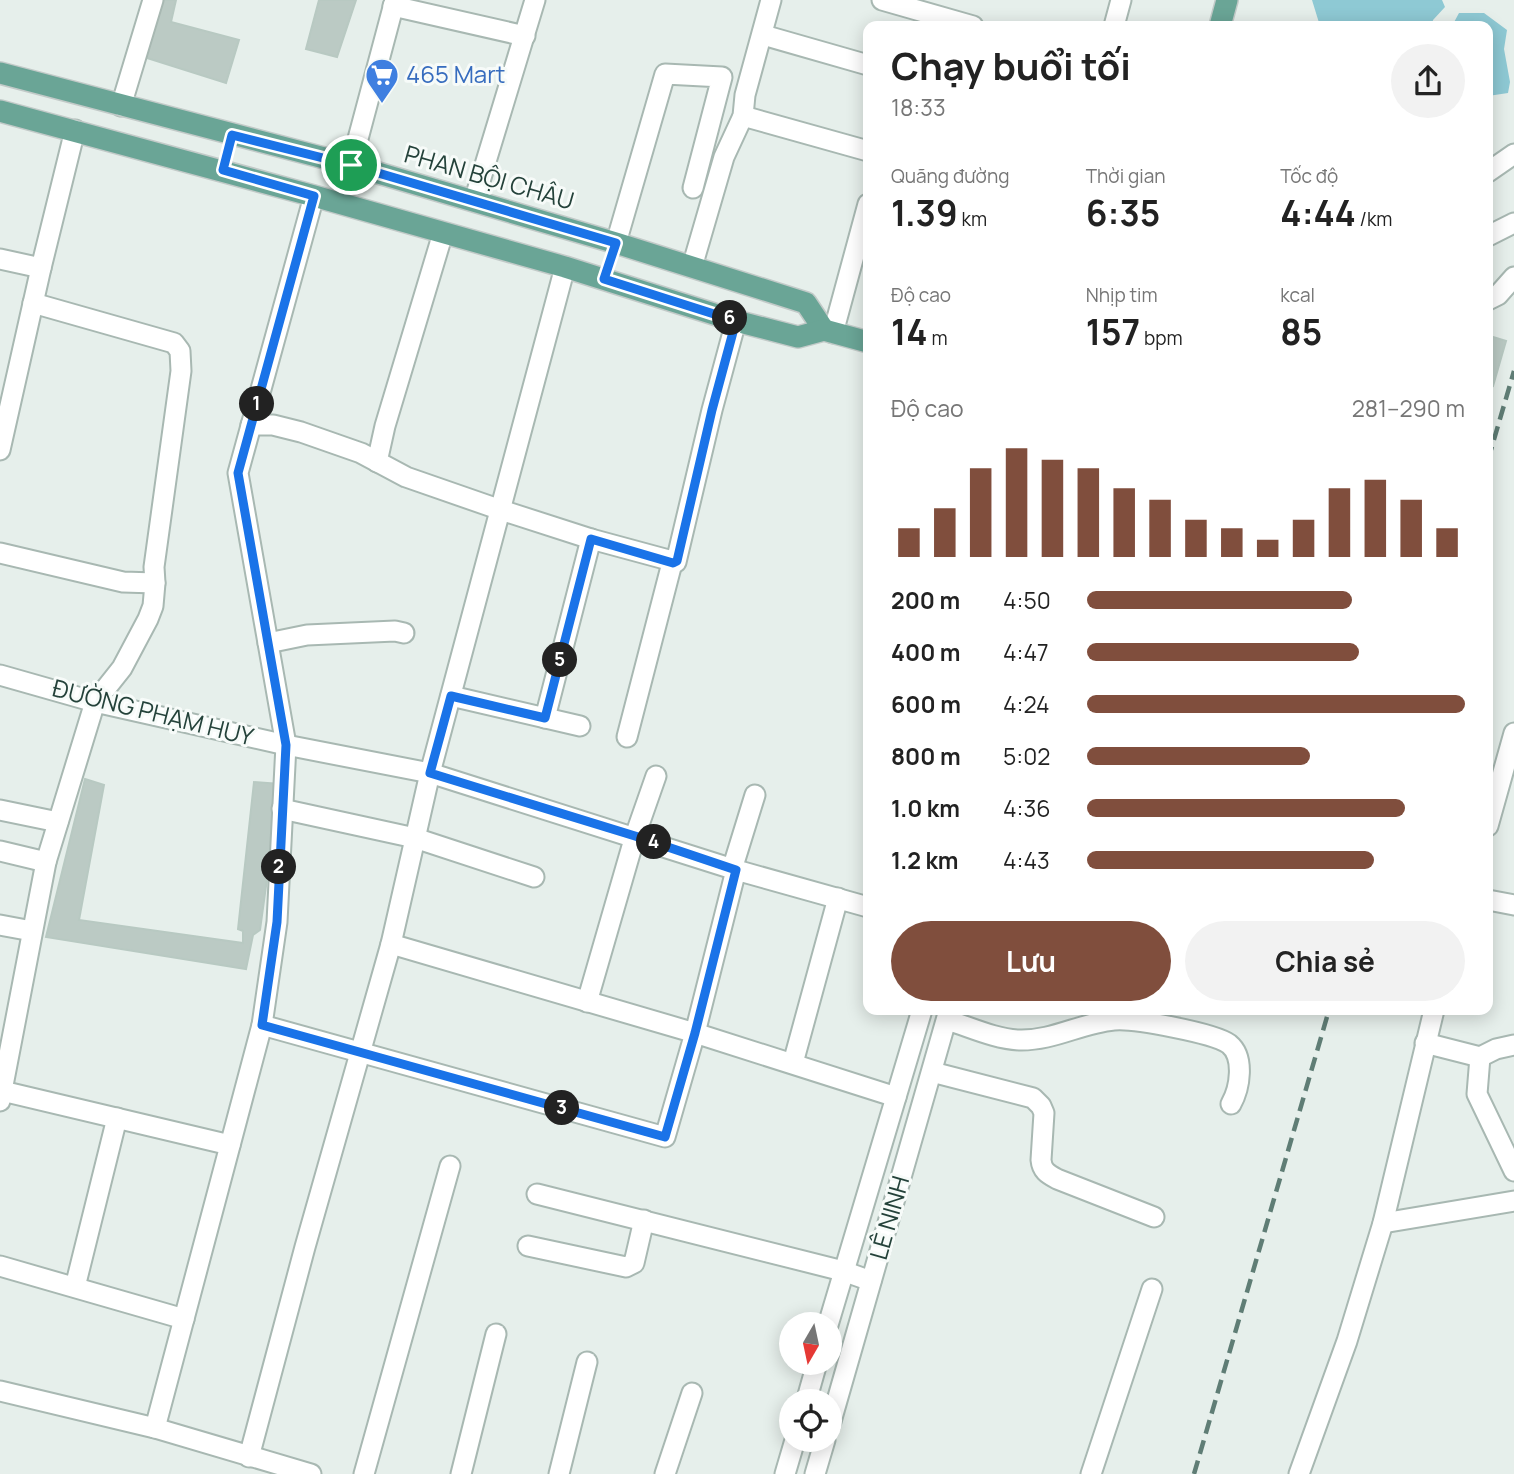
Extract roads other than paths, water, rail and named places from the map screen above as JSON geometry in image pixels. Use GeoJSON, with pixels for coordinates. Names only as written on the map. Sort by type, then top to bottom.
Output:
{"type":"FeatureCollection","features":[{"type":"Feature","properties":{"kind":"main road"},"geometry":{"type":"LineString","coordinates":[[1221,21],[1227,0]]}},
{"type":"Feature","properties":{"kind":"main road","name":"PHAN BỘI CHÂU"},"geometry":{"type":"LineString","coordinates":[[0,73],[351,165],[616,243],[806,303],[829,331]]}},
{"type":"Feature","properties":{"kind":"main road"},"geometry":{"type":"LineString","coordinates":[[0,111],[223,170],[565,267],[736,321],[798,337],[829,331],[863,341]]}},
{"type":"Feature","properties":{"kind":"main road"},"geometry":{"type":"LineString","coordinates":[[223,170],[232,135]]}},
{"type":"Feature","properties":{"kind":"main road"},"geometry":{"type":"LineString","coordinates":[[604,279],[616,243]]}},
{"type":"Feature","properties":{"kind":"street"},"geometry":{"type":"LineString","coordinates":[[121,106],[153,0]]}},
{"type":"Feature","properties":{"kind":"street"},"geometry":{"type":"LineString","coordinates":[[474,201],[535,0]]}},
{"type":"Feature","properties":{"kind":"street"},"geometry":{"type":"LineString","coordinates":[[692,267],[724,157],[743,117],[745,95],[771,0]]}},
{"type":"Feature","properties":{"kind":"street"},"geometry":{"type":"LineString","coordinates":[[882,0],[956,21]]}},
{"type":"Feature","properties":{"kind":"street"},"geometry":{"type":"LineString","coordinates":[[1115,21],[1121,0]]}},
{"type":"Feature","properties":{"kind":"street"},"geometry":{"type":"LineString","coordinates":[[351,165],[394,3],[525,36]]}},
{"type":"Feature","properties":{"kind":"street"},"geometry":{"type":"LineString","coordinates":[[763,35],[863,64]]}},
{"type":"Feature","properties":{"kind":"street"},"geometry":{"type":"LineString","coordinates":[[616,243],[665,74],[722,76],[693,188]]}},
{"type":"Feature","properties":{"kind":"street"},"geometry":{"type":"LineString","coordinates":[[743,117],[863,150]]}},
{"type":"Feature","properties":{"kind":"street"},"geometry":{"type":"LineString","coordinates":[[0,450],[75,131]]}},
{"type":"Feature","properties":{"kind":"street"},"geometry":{"type":"LineString","coordinates":[[1493,169],[1514,154]]}},
{"type":"Feature","properties":{"kind":"street"},"geometry":{"type":"LineString","coordinates":[[155,1428],[262,1025],[277,922],[286,745],[238,473],[314,196]]}},
{"type":"Feature","properties":{"kind":"street"},"geometry":{"type":"LineString","coordinates":[[829,331],[863,220]]}},
{"type":"Feature","properties":{"kind":"street"},"geometry":{"type":"LineString","coordinates":[[1493,234],[1514,223]]}},
{"type":"Feature","properties":{"kind":"street"},"geometry":{"type":"LineString","coordinates":[[377,461],[443,233]]}},
{"type":"Feature","properties":{"kind":"street"},"geometry":{"type":"LineString","coordinates":[[0,259],[41,268]]}},
{"type":"Feature","properties":{"kind":"street"},"geometry":{"type":"LineString","coordinates":[[249,1457],[391,944],[430,773],[565,267]]}},
{"type":"Feature","properties":{"kind":"street"},"geometry":{"type":"LineString","coordinates":[[1493,298],[1514,278]]}},
{"type":"Feature","properties":{"kind":"street"},"geometry":{"type":"LineString","coordinates":[[33,303],[174,343],[180,351],[181,371],[154,567],[153,606],[122,668],[95,702],[46,862],[32,931],[7,1023],[2,1084],[117,1118],[230,1145]]}},
{"type":"Feature","properties":{"kind":"street"},"geometry":{"type":"LineString","coordinates":[[627,737],[673,563],[678,558],[712,410],[736,321]]}},
{"type":"Feature","properties":{"kind":"street"},"geometry":{"type":"LineString","coordinates":[[251,425],[273,425],[301,432],[362,453],[407,477],[501,510],[673,563]]}},
{"type":"Feature","properties":{"kind":"street"},"geometry":{"type":"LineString","coordinates":[[545,718],[591,539]]}},
{"type":"Feature","properties":{"kind":"street"},"geometry":{"type":"LineString","coordinates":[[0,553],[122,582],[155,583]]}},
{"type":"Feature","properties":{"kind":"street"},"geometry":{"type":"LineString","coordinates":[[268,643],[307,635],[395,631],[404,633]]}},
{"type":"Feature","properties":{"kind":"street","name":"ĐƯỜNG PHẠM HUY"},"geometry":{"type":"LineString","coordinates":[[0,675],[95,702],[286,745],[430,773],[736,870],[863,906]]}},
{"type":"Feature","properties":{"kind":"street"},"geometry":{"type":"LineString","coordinates":[[451,696],[580,726]]}},
{"type":"Feature","properties":{"kind":"street"},"geometry":{"type":"LineString","coordinates":[[1493,809],[1514,733]]}},
{"type":"Feature","properties":{"kind":"street"},"geometry":{"type":"LineString","coordinates":[[587,1002],[635,836],[656,776]]}},
{"type":"Feature","properties":{"kind":"street"},"geometry":{"type":"LineString","coordinates":[[262,1025],[665,1137],[695,1033],[736,870],[734,863],[755,795]]}},
{"type":"Feature","properties":{"kind":"street"},"geometry":{"type":"LineString","coordinates":[[282,809],[415,838],[534,877]]}},
{"type":"Feature","properties":{"kind":"street"},"geometry":{"type":"LineString","coordinates":[[0,810],[58,821]]}},
{"type":"Feature","properties":{"kind":"street"},"geometry":{"type":"LineString","coordinates":[[0,851],[46,862]]}},
{"type":"Feature","properties":{"kind":"street"},"geometry":{"type":"LineString","coordinates":[[793,1063],[838,898]]}},
{"type":"Feature","properties":{"kind":"street"},"geometry":{"type":"LineString","coordinates":[[1493,901],[1514,905]]}},
{"type":"Feature","properties":{"kind":"street"},"geometry":{"type":"LineString","coordinates":[[0,925],[32,931]]}},
{"type":"Feature","properties":{"kind":"street"},"geometry":{"type":"LineString","coordinates":[[391,944],[695,1033],[896,1097]]}},
{"type":"Feature","properties":{"kind":"street","name":"LÊ NINH"},"geometry":{"type":"LineString","coordinates":[[832,1312],[921,1015]]}},
{"type":"Feature","properties":{"kind":"street"},"geometry":{"type":"LineString","coordinates":[[948,1015],[1001,1037],[1020,1040],[1047,1038],[1117,1020],[1172,1027],[1221,1040],[1230,1045],[1239,1063],[1237,1091],[1231,1104]]}},
{"type":"Feature","properties":{"kind":"street","name":"LÊ NINH"},"geometry":{"type":"LineString","coordinates":[[840,1389],[948,1015]]}},
{"type":"Feature","properties":{"kind":"street"},"geometry":{"type":"LineString","coordinates":[[1299,1474],[1347,1341],[1383,1223],[1433,1015]]}},
{"type":"Feature","properties":{"kind":"street"},"geometry":{"type":"LineString","coordinates":[[1425,1043],[1480,1057],[1496,1049],[1514,1045]]}},
{"type":"Feature","properties":{"kind":"street"},"geometry":{"type":"LineString","coordinates":[[1480,1057],[1477,1094],[1508,1145],[1514,1171]]}},
{"type":"Feature","properties":{"kind":"street"},"geometry":{"type":"LineString","coordinates":[[932,1072],[1033,1098],[1044,1113],[1041,1160],[1045,1171],[1057,1179],[1154,1217]]}},
{"type":"Feature","properties":{"kind":"street"},"geometry":{"type":"LineString","coordinates":[[75,1287],[117,1118]]}},
{"type":"Feature","properties":{"kind":"street"},"geometry":{"type":"LineString","coordinates":[[364,1474],[450,1166]]}},
{"type":"Feature","properties":{"kind":"street"},"geometry":{"type":"LineString","coordinates":[[537,1194],[843,1271],[871,1281]]}},
{"type":"Feature","properties":{"kind":"street"},"geometry":{"type":"LineString","coordinates":[[1383,1223],[1514,1201]]}},
{"type":"Feature","properties":{"kind":"street"},"geometry":{"type":"LineString","coordinates":[[528,1246],[626,1267],[634,1263],[644,1220]]}},
{"type":"Feature","properties":{"kind":"street"},"geometry":{"type":"LineString","coordinates":[[0,1266],[184,1319]]}},
{"type":"Feature","properties":{"kind":"street"},"geometry":{"type":"LineString","coordinates":[[1091,1474],[1152,1289]]}},
{"type":"Feature","properties":{"kind":"street"},"geometry":{"type":"LineString","coordinates":[[461,1474],[496,1335]]}},
{"type":"Feature","properties":{"kind":"street"},"geometry":{"type":"LineString","coordinates":[[559,1474],[587,1362]]}},
{"type":"Feature","properties":{"kind":"street"},"geometry":{"type":"LineString","coordinates":[[0,1391],[155,1428],[289,1471],[311,1474]]}},
{"type":"Feature","properties":{"kind":"street"},"geometry":{"type":"LineString","coordinates":[[664,1474],[692,1393]]}},
{"type":"Feature","properties":{"kind":"street"},"geometry":{"type":"LineString","coordinates":[[785,1474],[791,1452]]}},
{"type":"Feature","properties":{"kind":"street"},"geometry":{"type":"LineString","coordinates":[[816,1474],[822,1452]]}},
{"type":"Feature","properties":{"kind":"water"},"geometry":{"type":"Polygon","coordinates":[[[1312,0],[1442,0],[1445,7],[1433,21],[1318,21],[1312,0]]]}},
{"type":"Feature","properties":{"kind":"water"},"geometry":{"type":"Polygon","coordinates":[[[1459,13],[1484,13],[1507,30],[1504,49],[1510,82],[1508,93],[1493,95],[1493,21],[1455,21],[1459,13]]]}},
{"type":"Feature","properties":{"kind":"railway"},"geometry":{"type":"LineString","coordinates":[[1493,443],[1514,371]]}},
{"type":"Feature","properties":{"kind":"railway"},"geometry":{"type":"LineString","coordinates":[[1194,1474],[1328,1015]]}},
{"type":"Feature","properties":{"kind":"place","name":"465 Mart"},"geometry":{"type":"Point","coordinates":[382,105]}}]}
